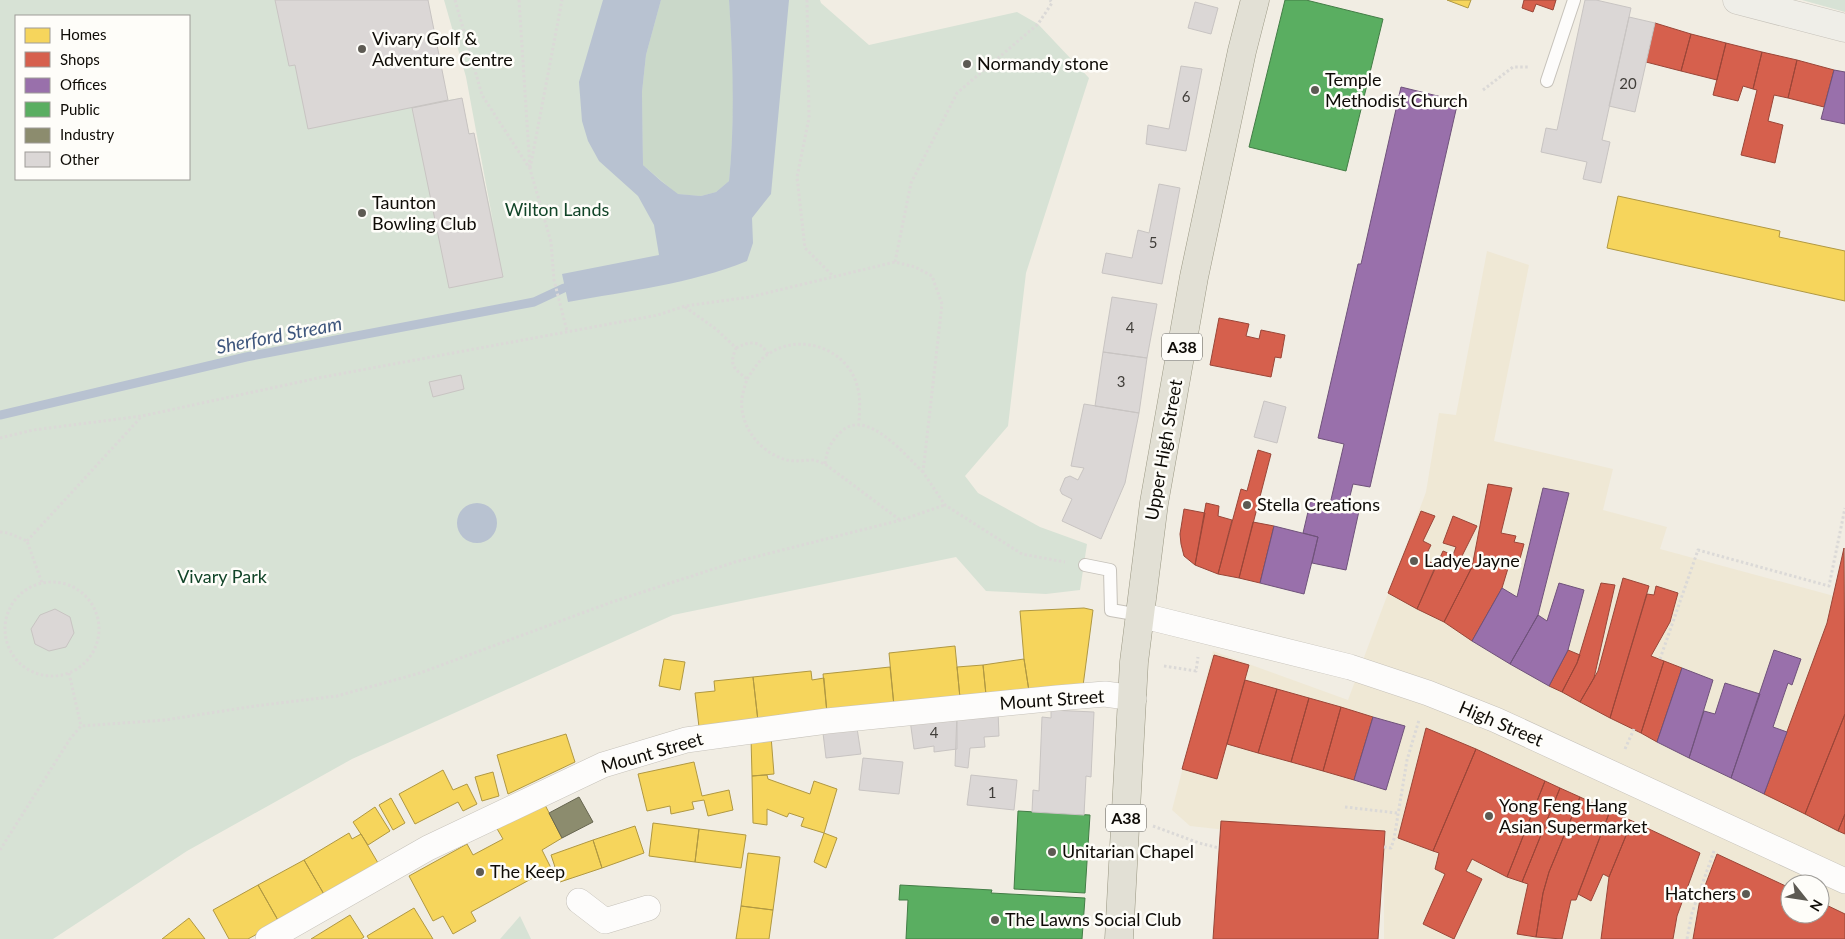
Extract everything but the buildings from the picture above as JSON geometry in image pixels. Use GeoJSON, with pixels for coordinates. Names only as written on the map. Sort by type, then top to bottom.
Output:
{"type":"FeatureCollection","features":[{"type":"Feature","properties":{"kind":"main road","name":"Upper High Street"},"geometry":{"type":"LineString","coordinates":[[1134,698],[1134,662],[1154,503],[1194,277],[1242,51],[1255,0]]}},
{"type":"Feature","properties":{"kind":"main road","name":"A38"},"geometry":{"type":"LineString","coordinates":[[1119,939],[1134,698]]}},
{"type":"Feature","properties":{"kind":"street"},"geometry":{"type":"LineString","coordinates":[[1744,1],[1845,28]]}},
{"type":"Feature","properties":{"kind":"street","name":"High Street"},"geometry":{"type":"LineString","coordinates":[[1140,615],[1350,667],[1428,694],[1496,720],[1845,882]]}},
{"type":"Feature","properties":{"kind":"street","name":"Mount Street"},"geometry":{"type":"LineString","coordinates":[[268,939],[428,848],[472,827],[603,765],[686,740],[827,721],[1057,698],[1106,694],[1134,698]]}},
{"type":"Feature","properties":{"kind":"street"},"geometry":{"type":"LineString","coordinates":[[579,900],[603,930],[648,908]]}},
{"type":"Feature","properties":{"kind":"lane"},"geometry":{"type":"LineString","coordinates":[[1549,76],[1574,0]]}},
{"type":"Feature","properties":{"kind":"lane"},"geometry":{"type":"LineString","coordinates":[[1085,565],[1110,570],[1111,610],[1140,615]]}},
{"type":"Feature","properties":{"kind":"path"},"geometry":{"type":"LineString","coordinates":[[455,0],[482,95],[530,169]]}},
{"type":"Feature","properties":{"kind":"path"},"geometry":{"type":"LineString","coordinates":[[519,0],[530,169],[551,242],[554,280],[567,332]]}},
{"type":"Feature","properties":{"kind":"path"},"geometry":{"type":"LineString","coordinates":[[530,169],[562,0]]}},
{"type":"Feature","properties":{"kind":"path"},"geometry":{"type":"LineString","coordinates":[[807,0],[809,118],[797,177],[805,248],[833,276]]}},
{"type":"Feature","properties":{"kind":"path"},"geometry":{"type":"LineString","coordinates":[[895,262],[911,183],[957,93],[1038,24],[1052,3],[1050,0]]}},
{"type":"Feature","properties":{"kind":"path"},"geometry":{"type":"LineString","coordinates":[[1483,90],[1514,67],[1526,67],[1549,76]]}},
{"type":"Feature","properties":{"kind":"path"},"geometry":{"type":"LineString","coordinates":[[0,438],[32,430],[142,416],[318,378],[658,315],[685,306],[750,297],[895,262],[915,267],[932,276],[942,304],[923,472]]}},
{"type":"Feature","properties":{"kind":"path"},"geometry":{"type":"LineString","coordinates":[[685,306],[736,348]]}},
{"type":"Feature","properties":{"kind":"path"},"geometry":{"type":"LineString","coordinates":[[747,379],[735,369],[732,358],[736,348],[746,342],[757,343],[768,354]]}},
{"type":"Feature","properties":{"kind":"path"},"geometry":{"type":"LineString","coordinates":[[859,424],[858,389],[849,368],[837,356],[821,347],[810,344],[797,344],[768,354],[759,362],[747,379],[742,397],[742,409],[750,432],[759,444],[771,454],[788,460],[814,460],[825,464],[901,520]]}},
{"type":"Feature","properties":{"kind":"path"},"geometry":{"type":"LineString","coordinates":[[27,541],[142,416]]}},
{"type":"Feature","properties":{"kind":"path"},"geometry":{"type":"LineString","coordinates":[[825,464],[827,450],[834,438],[847,426],[859,424],[884,434],[923,472],[945,505],[1022,554],[1085,565]]}},
{"type":"Feature","properties":{"kind":"path"},"geometry":{"type":"LineString","coordinates":[[0,850],[70,739],[81,726],[165,720],[254,706],[337,696],[420,674],[612,602],[735,562],[901,520],[945,505]]}},
{"type":"Feature","properties":{"kind":"path"},"geometry":{"type":"LineString","coordinates":[[1660,659],[1698,550],[1829,586],[1845,508]]}},
{"type":"Feature","properties":{"kind":"path"},"geometry":{"type":"LineString","coordinates":[[0,532],[8,533],[27,541],[42,583]]}},
{"type":"Feature","properties":{"kind":"path"},"geometry":{"type":"LineString","coordinates":[[60,582],[76,588],[89,600],[98,615],[99,633],[94,650],[84,664],[69,673],[54,676],[38,674],[25,668],[13,656],[7,643],[5,627],[8,612],[16,598],[28,588],[42,583],[60,582]]}},
{"type":"Feature","properties":{"kind":"path"},"geometry":{"type":"LineString","coordinates":[[1169,667],[1186,668]]}},
{"type":"Feature","properties":{"kind":"path"},"geometry":{"type":"LineString","coordinates":[[69,673],[81,726]]}},
{"type":"Feature","properties":{"kind":"path"},"geometry":{"type":"LineString","coordinates":[[1384,847],[1391,848],[1406,760],[1428,694]]}},
{"type":"Feature","properties":{"kind":"path"},"geometry":{"type":"LineString","coordinates":[[1345,807],[1397,813]]}},
{"type":"Feature","properties":{"kind":"path"},"geometry":{"type":"LineString","coordinates":[[1126,816],[1199,843],[1219,848]]}},
{"type":"Feature","properties":{"kind":"path"},"geometry":{"type":"LineString","coordinates":[[1688,939],[1692,913],[1723,824]]}},
{"type":"Feature","properties":{"kind":"shaded area"},"geometry":{"type":"Polygon","coordinates":[[[1487,251],[1529,265],[1494,441],[1613,469],[1603,510],[1667,527],[1660,549],[1834,596],[1845,547],[1845,939],[1384,939],[1384,847],[1190,826],[1172,810],[1213,651],[1348,700],[1426,492],[1439,413],[1456,415],[1487,251]]]}},
{"type":"Feature","properties":{"kind":"green space","name":"Vivary Park"},"geometry":{"type":"Polygon","coordinates":[[[0,0],[428,0],[448,100],[462,98],[469,133],[474,133],[494,227],[466,77],[444,0],[820,0],[821,3],[869,45],[1017,12],[1038,24],[1089,78],[1026,273],[1008,426],[965,476],[978,493],[1040,527],[1087,544],[1080,590],[1046,594],[986,591],[956,557],[673,615],[352,759],[187,851],[53,939],[0,939],[0,0]]]}},
{"type":"Feature","properties":{"kind":"green space"},"geometry":{"type":"Polygon","coordinates":[[[661,0],[729,0],[733,90],[729,181],[716,192],[701,196],[677,194],[643,165],[642,92],[646,55],[661,0]]]}},
{"type":"Feature","properties":{"kind":"green space"},"geometry":{"type":"Polygon","coordinates":[[[1802,0],[1845,0],[1845,12],[1802,0]]]}},
{"type":"Feature","properties":{"kind":"green space"},"geometry":{"type":"Polygon","coordinates":[[[520,916],[531,939],[500,939],[501,938],[520,916]]]}},
{"type":"Feature","properties":{"kind":"water"},"geometry":{"type":"Polygon","coordinates":[[[603,0],[661,0],[646,55],[642,92],[643,165],[678,194],[701,196],[716,192],[729,181],[733,90],[729,0],[789,0],[771,194],[752,218],[753,243],[747,261],[703,276],[568,302],[562,274],[659,255],[654,225],[638,196],[599,161],[588,141],[582,121],[579,82],[603,0]]]}},
{"type":"Feature","properties":{"kind":"water"},"geometry":{"type":"Polygon","coordinates":[[[481,503],[488,506],[494,512],[497,523],[496,531],[488,540],[481,543],[473,543],[466,540],[458,531],[457,519],[460,512],[469,504],[481,503]]]}},
{"type":"Feature","properties":{"kind":"waterway","name":"Sherford Stream"},"geometry":{"type":"LineString","coordinates":[[0,415],[246,357],[534,302],[564,288]]}},
{"type":"Feature","properties":{"kind":"place","name":"Vivary Golf & Adventure Centre"},"geometry":{"type":"Point","coordinates":[362,49]}},
{"type":"Feature","properties":{"kind":"place","name":"Normandy stone"},"geometry":{"type":"Point","coordinates":[967,64]}},
{"type":"Feature","properties":{"kind":"place","name":"Temple Methodist Church"},"geometry":{"type":"Point","coordinates":[1315,90]}},
{"type":"Feature","properties":{"kind":"place","name":"Taunton Bowling Club"},"geometry":{"type":"Point","coordinates":[362,213]}},
{"type":"Feature","properties":{"kind":"place","name":"Stella Creations"},"geometry":{"type":"Point","coordinates":[1247,505]}},
{"type":"Feature","properties":{"kind":"place","name":"Ladye Jayne"},"geometry":{"type":"Point","coordinates":[1414,561]}},
{"type":"Feature","properties":{"kind":"place","name":"Yong Feng Hang Asian Supermarket"},"geometry":{"type":"Point","coordinates":[1489,816]}},
{"type":"Feature","properties":{"kind":"place","name":"Unitarian Chapel"},"geometry":{"type":"Point","coordinates":[1052,852]}},
{"type":"Feature","properties":{"kind":"place","name":"The Keep"},"geometry":{"type":"Point","coordinates":[480,872]}},
{"type":"Feature","properties":{"kind":"place","name":"Hatchers"},"geometry":{"type":"Point","coordinates":[1746,894]}},
{"type":"Feature","properties":{"kind":"place","name":"The Lawns Social Club"},"geometry":{"type":"Point","coordinates":[995,920]}},
{"type":"Feature","properties":{"kind":"park label","name":"Wilton Lands"},"geometry":{"type":"Point","coordinates":[557,210]}}]}
